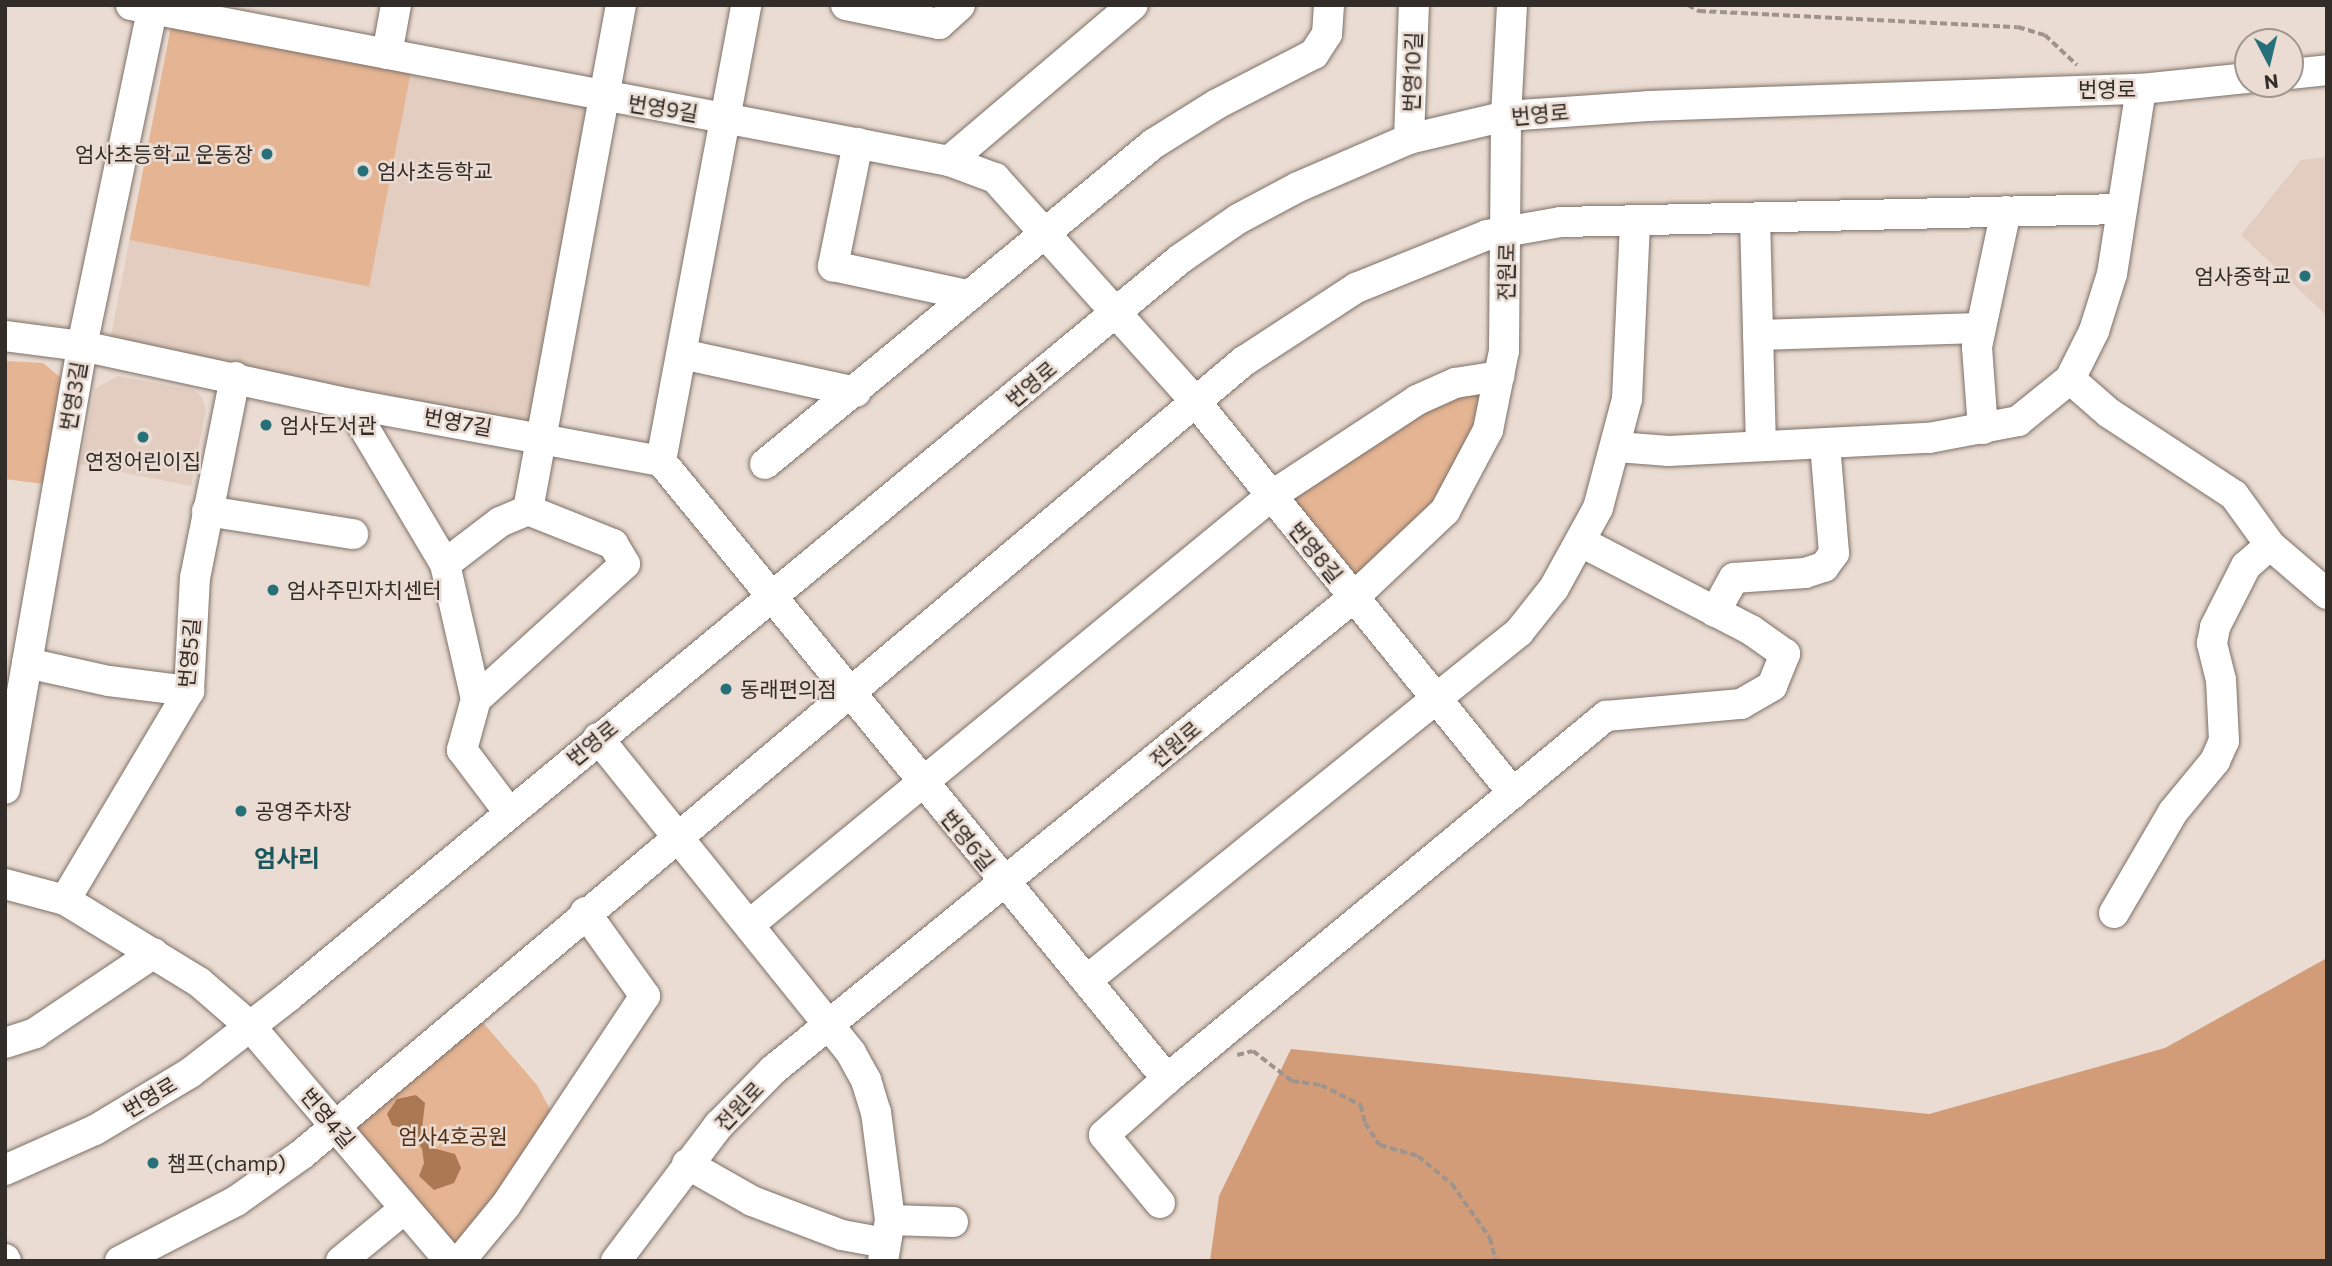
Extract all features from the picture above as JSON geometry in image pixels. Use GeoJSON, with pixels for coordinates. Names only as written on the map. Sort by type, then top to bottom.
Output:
{"type":"FeatureCollection","features":[{"type":"Feature","properties":{"kind":"street"},"geometry":{"type":"LineString","coordinates":[[387,54],[396,5]]}},
{"type":"Feature","properties":{"kind":"street"},"geometry":{"type":"LineString","coordinates":[[528,510],[621,5]]}},
{"type":"Feature","properties":{"kind":"street"},"geometry":{"type":"LineString","coordinates":[[746,5],[661,461],[774,598]]}},
{"type":"Feature","properties":{"kind":"street"},"geometry":{"type":"LineString","coordinates":[[846,5],[887,9],[939,24],[960,5]]}},
{"type":"Feature","properties":{"kind":"street"},"geometry":{"type":"LineString","coordinates":[[949,161],[1133,5]]}},
{"type":"Feature","properties":{"kind":"street"},"geometry":{"type":"LineString","coordinates":[[765,464],[856,393],[967,296],[1153,145],[1216,104],[1314,54],[1327,34],[1329,5]]}},
{"type":"Feature","properties":{"kind":"street","name":"번영10길"},"geometry":{"type":"LineString","coordinates":[[1409,139],[1413,5]]}},
{"type":"Feature","properties":{"kind":"street","name":"전원로"},"geometry":{"type":"LineString","coordinates":[[616,1261],[687,1164],[773,1070],[827,1024],[1005,885],[1353,598],[1445,511],[1488,430],[1504,351],[1506,116],[1512,5]]}},
{"type":"Feature","properties":{"kind":"street","name":"번영9길"},"geometry":{"type":"LineString","coordinates":[[145,7],[604,98],[724,117],[949,161],[995,178],[1117,312]]}},
{"type":"Feature","properties":{"kind":"street","name":"번영3길"},"geometry":{"type":"LineString","coordinates":[[5,789],[82,346],[145,7]]}},
{"type":"Feature","properties":{"kind":"street"},"geometry":{"type":"LineString","coordinates":[[2304,72],[2327,70]]}},
{"type":"Feature","properties":{"kind":"street","name":"번영로"},"geometry":{"type":"LineString","coordinates":[[5,1170],[94,1130],[190,1073],[508,811],[774,598],[1180,259],[1238,219],[1298,187],[1409,139],[1506,116],[2092,88],[2141,89],[2234,79]]}},
{"type":"Feature","properties":{"kind":"street"},"geometry":{"type":"LineString","coordinates":[[1616,447],[1668,452],[1929,438],[2018,421],[2070,379],[2081,362],[2112,274],[2141,89]]}},
{"type":"Feature","properties":{"kind":"street"},"geometry":{"type":"LineString","coordinates":[[858,143],[833,266],[967,296]]}},
{"type":"Feature","properties":{"kind":"street"},"geometry":{"type":"LineString","coordinates":[[120,1261],[236,1200],[335,1125],[1195,401],[1244,361],[1356,288],[1413,262],[1507,230],[1635,220],[2122,209]]}},
{"type":"Feature","properties":{"kind":"street"},"geometry":{"type":"LineString","coordinates":[[1983,429],[1980,328],[2006,211]]}},
{"type":"Feature","properties":{"kind":"street"},"geometry":{"type":"LineString","coordinates":[[1755,218],[1761,445]]}},
{"type":"Feature","properties":{"kind":"street"},"geometry":{"type":"LineString","coordinates":[[1087,980],[1437,701],[1528,622],[1555,588],[1598,508],[1628,399],[1635,220]]}},
{"type":"Feature","properties":{"kind":"street","name":"번영8길"},"geometry":{"type":"LineString","coordinates":[[1117,312],[1195,401],[1513,793]]}},
{"type":"Feature","properties":{"kind":"street"},"geometry":{"type":"LineString","coordinates":[[1758,335],[1980,328]]}},
{"type":"Feature","properties":{"kind":"street","name":"번영7길"},"geometry":{"type":"LineString","coordinates":[[5,336],[82,346],[350,404],[661,461]]}},
{"type":"Feature","properties":{"kind":"street"},"geometry":{"type":"LineString","coordinates":[[682,354],[856,393]]}},
{"type":"Feature","properties":{"kind":"street"},"geometry":{"type":"LineString","coordinates":[[748,925],[923,785],[1271,496],[1417,400],[1455,383],[1499,376]]}},
{"type":"Feature","properties":{"kind":"street","name":"번영5길"},"geometry":{"type":"LineString","coordinates":[[65,900],[189,691],[195,578],[235,377]]}},
{"type":"Feature","properties":{"kind":"street"},"geometry":{"type":"LineString","coordinates":[[2070,379],[2109,413],[2234,495],[2270,545],[2327,593]]}},
{"type":"Feature","properties":{"kind":"street"},"geometry":{"type":"LineString","coordinates":[[350,404],[445,564],[476,699],[462,750],[508,811]]}},
{"type":"Feature","properties":{"kind":"street"},"geometry":{"type":"LineString","coordinates":[[1715,612],[1734,578],[1805,573],[1824,567],[1834,553],[1825,443]]}},
{"type":"Feature","properties":{"kind":"street"},"geometry":{"type":"LineString","coordinates":[[207,510],[353,534]]}},
{"type":"Feature","properties":{"kind":"street"},"geometry":{"type":"LineString","coordinates":[[445,564],[500,522],[528,510],[613,544],[625,564],[476,699]]}},
{"type":"Feature","properties":{"kind":"street"},"geometry":{"type":"LineString","coordinates":[[1160,1203],[1104,1135],[1167,1079],[1606,716],[1741,704],[1772,685],[1785,654],[1715,612],[1581,542]]}},
{"type":"Feature","properties":{"kind":"street"},"geometry":{"type":"LineString","coordinates":[[2114,913],[2173,812],[2220,751],[2224,741],[2221,680],[2212,643],[2216,627],[2246,566],[2270,545]]}},
{"type":"Feature","properties":{"kind":"street","name":"번영6길"},"geometry":{"type":"LineString","coordinates":[[774,598],[923,785],[1167,1079]]}},
{"type":"Feature","properties":{"kind":"street"},"geometry":{"type":"LineString","coordinates":[[27,663],[109,681],[189,691]]}},
{"type":"Feature","properties":{"kind":"street"},"geometry":{"type":"LineString","coordinates":[[598,738],[827,1024],[866,1080],[876,1112],[886,1241]]}},
{"type":"Feature","properties":{"kind":"street"},"geometry":{"type":"LineString","coordinates":[[5,884],[65,900],[199,982],[250,1026]]}},
{"type":"Feature","properties":{"kind":"street"},"geometry":{"type":"LineString","coordinates":[[460,1261],[506,1206],[645,996],[585,912]]}},
{"type":"Feature","properties":{"kind":"street"},"geometry":{"type":"LineString","coordinates":[[5,1043],[35,1033],[154,953]]}},
{"type":"Feature","properties":{"kind":"street","name":"번영4길"},"geometry":{"type":"LineString","coordinates":[[250,1026],[403,1210],[450,1261]]}},
{"type":"Feature","properties":{"kind":"street"},"geometry":{"type":"LineString","coordinates":[[687,1164],[752,1201],[842,1235],[886,1241],[953,1222]]}},
{"type":"Feature","properties":{"kind":"street"},"geometry":{"type":"LineString","coordinates":[[341,1261],[403,1210]]}},
{"type":"Feature","properties":{"kind":"path"},"geometry":{"type":"LineString","coordinates":[[1688,5],[1699,11],[1725,13],[2018,27],[2045,35],[2072,58],[2092,88]]}},
{"type":"Feature","properties":{"kind":"path"},"geometry":{"type":"LineString","coordinates":[[1207,1046],[1220,1058],[1253,1051],[1292,1081],[1321,1085],[1361,1105],[1365,1123],[1380,1145],[1418,1156],[1452,1184],[1490,1238],[1496,1261]]}},
{"type":"Feature","properties":{"kind":"shaded area","name":"엄사초등학교"},"geometry":{"type":"Polygon","coordinates":[[[172,22],[597,105],[532,441],[107,359],[172,22]]]}},
{"type":"Feature","properties":{"kind":"shaded area","name":"엄사중학교"},"geometry":{"type":"Polygon","coordinates":[[[2327,157],[2327,316],[2241,235],[2301,160],[2327,157]]]}},
{"type":"Feature","properties":{"kind":"shaded area","name":"연정어린이집"},"geometry":{"type":"Polygon","coordinates":[[[118,376],[193,390],[201,396],[206,409],[191,486],[80,464],[95,389],[118,376]]]}},
{"type":"Feature","properties":{"kind":"shaded area"},"geometry":{"type":"Polygon","coordinates":[[[2327,958],[2327,1261],[1210,1261],[1219,1196],[1291,1049],[1929,1114],[2165,1048],[2327,958]]]}},
{"type":"Feature","properties":{"kind":"shaded area"},"geometry":{"type":"Polygon","coordinates":[[[416,1095],[425,1103],[422,1129],[429,1147],[455,1154],[461,1168],[454,1183],[434,1190],[419,1176],[424,1163],[422,1149],[411,1131],[392,1125],[387,1114],[397,1099],[416,1095]]]}},
{"type":"Feature","properties":{"kind":"green space","name":"엄사초등학교 운동장"},"geometry":{"type":"Polygon","coordinates":[[[172,22],[412,69],[369,286],[130,240],[172,22]]]}},
{"type":"Feature","properties":{"kind":"green space"},"geometry":{"type":"Polygon","coordinates":[[[5,361],[43,363],[61,378],[44,484],[5,479],[5,361]]]}},
{"type":"Feature","properties":{"kind":"green space"},"geometry":{"type":"Polygon","coordinates":[[[1499,376],[1467,475],[1353,598],[1271,496],[1355,437],[1499,376]]]}},
{"type":"Feature","properties":{"kind":"green space","name":"엄사4호공원"},"geometry":{"type":"Polygon","coordinates":[[[472,1010],[537,1085],[559,1126],[460,1261],[337,1128],[472,1010]]]}},
{"type":"Feature","properties":{"kind":"place","name":"엄사초등학교 운동장"},"geometry":{"type":"Point","coordinates":[267,154]}},
{"type":"Feature","properties":{"kind":"place","name":"엄사초등학교"},"geometry":{"type":"Point","coordinates":[363,171]}},
{"type":"Feature","properties":{"kind":"place","name":"엄사중학교"},"geometry":{"type":"Point","coordinates":[2305,276]}},
{"type":"Feature","properties":{"kind":"place","name":"엄사도서관"},"geometry":{"type":"Point","coordinates":[266,425]}},
{"type":"Feature","properties":{"kind":"place","name":"연정어린이집"},"geometry":{"type":"Point","coordinates":[143,437]}},
{"type":"Feature","properties":{"kind":"place","name":"엄사주민자치센터"},"geometry":{"type":"Point","coordinates":[273,590]}},
{"type":"Feature","properties":{"kind":"place","name":"동래편의점"},"geometry":{"type":"Point","coordinates":[726,689]}},
{"type":"Feature","properties":{"kind":"place","name":"공영주차장"},"geometry":{"type":"Point","coordinates":[241,811]}},
{"type":"Feature","properties":{"kind":"place","name":"챔프(champ)"},"geometry":{"type":"Point","coordinates":[153,1163]}},
{"type":"Feature","properties":{"kind":"district","name":"엄사리"},"geometry":{"type":"Point","coordinates":[287,858]}}]}
